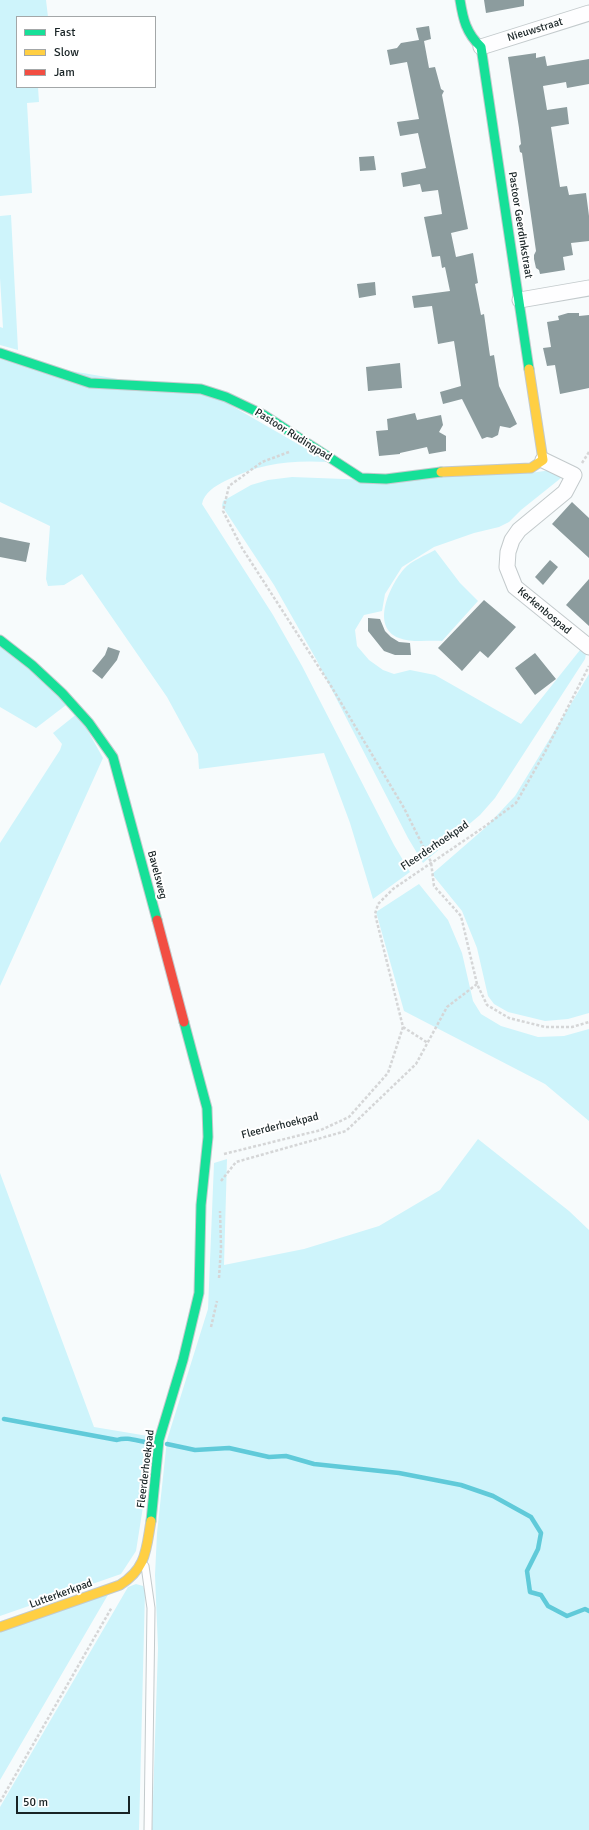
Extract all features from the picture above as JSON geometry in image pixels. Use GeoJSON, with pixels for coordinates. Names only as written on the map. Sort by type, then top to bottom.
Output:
{"type":"FeatureCollection","features":[{"type":"Feature","properties":{"kind":"street"},"geometry":{"type":"LineString","coordinates":[[460,0],[464,28],[471,38],[481,47]]}},
{"type":"Feature","properties":{"kind":"street","name":"Nieuwstraat"},"geometry":{"type":"LineString","coordinates":[[481,47],[589,13]]}},
{"type":"Feature","properties":{"kind":"street","name":"Pastoor Geerdinkstraat"},"geometry":{"type":"LineString","coordinates":[[481,47],[543,460]]}},
{"type":"Feature","properties":{"kind":"street"},"geometry":{"type":"LineString","coordinates":[[520,300],[589,288]]}},
{"type":"Feature","properties":{"kind":"street","name":"Pastoor Rudingpad"},"geometry":{"type":"LineString","coordinates":[[0,352],[90,383],[177,386],[201,390],[226,397],[264,415],[361,478],[386,479],[454,470],[531,468],[543,460]]}},
{"type":"Feature","properties":{"kind":"street","name":"Kerkenbospad"},"geometry":{"type":"LineString","coordinates":[[543,460],[574,475],[565,492],[520,530],[512,540],[508,552],[507,567],[515,587],[589,647]]}},
{"type":"Feature","properties":{"kind":"street","name":"Bavelsweg"},"geometry":{"type":"LineString","coordinates":[[0,640],[29,662],[60,691],[102,740],[113,757],[206,1108],[208,1137],[206,1160]]}},
{"type":"Feature","properties":{"kind":"street","name":"Fleerderhoekpad"},"geometry":{"type":"LineString","coordinates":[[128,1580],[144,1560],[153,1509],[159,1440],[199,1293],[201,1205],[206,1160]]}},
{"type":"Feature","properties":{"kind":"street","name":"Lutterkerkpad"},"geometry":{"type":"LineString","coordinates":[[0,1627],[109,1589],[128,1580]]}},
{"type":"Feature","properties":{"kind":"lane","name":"Fleerderhoekpad"},"geometry":{"type":"LineString","coordinates":[[144,1560],[151,1608],[148,1830]]}},
{"type":"Feature","properties":{"kind":"path"},"geometry":{"type":"LineString","coordinates":[[310,445],[262,462],[229,486],[223,511],[242,548],[331,686],[404,808],[431,862],[434,886],[461,916],[478,984],[487,1005],[509,1018],[545,1027],[572,1027],[589,1022]]}},
{"type":"Feature","properties":{"kind":"path","name":"Fleerderhoekpad"},"geometry":{"type":"LineString","coordinates":[[206,1160],[235,1150],[321,1130],[348,1117],[388,1073],[403,1027],[375,914],[378,904],[382,898],[431,862],[484,827],[516,803],[545,752],[589,666]]}},
{"type":"Feature","properties":{"kind":"path"},"geometry":{"type":"LineString","coordinates":[[220,1184],[236,1162],[346,1131],[416,1064],[444,1016],[447,1007],[478,984]]}},
{"type":"Feature","properties":{"kind":"path"},"geometry":{"type":"LineString","coordinates":[[403,1027],[428,1043]]}},
{"type":"Feature","properties":{"kind":"path"},"geometry":{"type":"LineString","coordinates":[[218,1286],[222,1247],[220,1207]]}},
{"type":"Feature","properties":{"kind":"path"},"geometry":{"type":"LineString","coordinates":[[210,1331],[216,1309],[218,1293]]}},
{"type":"Feature","properties":{"kind":"path"},"geometry":{"type":"LineString","coordinates":[[0,1802],[115,1600]]}},
{"type":"Feature","properties":{"kind":"shaded area"},"geometry":{"type":"Polygon","coordinates":[[[0,0],[46,0],[48,16],[16,16],[16,88],[38,88],[39,102],[27,103],[32,193],[0,196],[0,0]]]}},
{"type":"Feature","properties":{"kind":"shaded area"},"geometry":{"type":"Polygon","coordinates":[[[11,215],[18,350],[0,345],[0,327],[3,328],[0,278],[0,216],[11,215]]]}},
{"type":"Feature","properties":{"kind":"shaded area"},"geometry":{"type":"Polygon","coordinates":[[[0,359],[213,395],[329,462],[288,462],[251,470],[225,481],[214,488],[205,496],[202,504],[273,615],[302,666],[394,845],[410,872],[373,899],[350,823],[324,753],[199,769],[198,754],[167,697],[82,574],[64,585],[48,586],[46,579],[50,526],[0,502],[0,359]]]}},
{"type":"Feature","properties":{"kind":"shaded area"},"geometry":{"type":"Polygon","coordinates":[[[559,469],[562,472],[561,478],[521,510],[509,522],[499,527],[474,533],[434,547],[402,567],[385,594],[382,611],[364,615],[355,630],[357,646],[369,660],[383,670],[394,674],[410,670],[435,675],[521,724],[580,650],[586,654],[585,659],[495,798],[480,815],[423,863],[408,838],[316,659],[274,585],[222,506],[223,501],[251,485],[268,480],[292,477],[370,480],[530,473],[559,469]]]}},
{"type":"Feature","properties":{"kind":"shaded area"},"geometry":{"type":"Polygon","coordinates":[[[435,550],[460,583],[478,601],[442,641],[404,640],[390,633],[384,616],[385,605],[393,585],[404,569],[435,550]]]}},
{"type":"Feature","properties":{"kind":"shaded area"},"geometry":{"type":"Polygon","coordinates":[[[0,645],[70,702],[36,728],[0,707],[0,645]]]}},
{"type":"Feature","properties":{"kind":"shaded area"},"geometry":{"type":"Polygon","coordinates":[[[589,674],[589,1013],[568,1019],[545,1021],[508,1012],[494,1004],[488,996],[477,948],[462,911],[432,874],[485,828],[515,796],[589,674]]]}},
{"type":"Feature","properties":{"kind":"shaded area"},"geometry":{"type":"Polygon","coordinates":[[[78,713],[103,758],[0,986],[0,843],[60,750],[62,744],[53,733],[78,713]]]}},
{"type":"Feature","properties":{"kind":"shaded area"},"geometry":{"type":"Polygon","coordinates":[[[419,884],[448,920],[462,953],[473,1001],[481,1014],[501,1026],[538,1037],[564,1036],[589,1029],[589,1121],[545,1084],[404,1011],[376,912],[419,884]]]}},
{"type":"Feature","properties":{"kind":"shaded area"},"geometry":{"type":"Polygon","coordinates":[[[478,1139],[569,1211],[589,1230],[589,1830],[152,1830],[158,1648],[155,1575],[157,1533],[167,1440],[208,1309],[214,1163],[227,1159],[224,1265],[304,1249],[379,1226],[440,1190],[478,1139]]]}},
{"type":"Feature","properties":{"kind":"shaded area"},"geometry":{"type":"Polygon","coordinates":[[[0,1173],[94,1427],[154,1437],[136,1551],[121,1574],[0,1616],[0,1173]]]}},
{"type":"Feature","properties":{"kind":"shaded area"},"geometry":{"type":"Polygon","coordinates":[[[136,1584],[143,1586],[145,1591],[139,1830],[0,1830],[0,1807],[128,1587],[136,1584]]]}},
{"type":"Feature","properties":{"kind":"shaded area"},"geometry":{"type":"Polygon","coordinates":[[[109,1593],[0,1780],[0,1630],[109,1593]]]}},
{"type":"Feature","properties":{"kind":"building"},"geometry":{"type":"Polygon","coordinates":[[[484,0],[524,0],[524,6],[486,13],[484,0]]]}},
{"type":"Feature","properties":{"kind":"building"},"geometry":{"type":"Polygon","coordinates":[[[429,26],[431,39],[424,41],[429,68],[435,67],[441,89],[444,91],[442,95],[468,229],[451,233],[456,257],[473,253],[478,283],[475,284],[481,315],[484,314],[490,356],[494,355],[499,386],[517,424],[510,428],[500,426],[498,435],[492,438],[487,437],[482,439],[462,399],[443,404],[440,392],[461,386],[454,341],[438,344],[432,306],[414,308],[412,296],[450,291],[445,267],[442,268],[440,256],[432,257],[424,217],[442,214],[438,190],[422,192],[420,184],[403,187],[401,173],[426,168],[418,133],[400,136],[397,122],[419,119],[407,62],[390,65],[387,50],[397,48],[401,43],[419,40],[416,28],[429,26]]]}},
{"type":"Feature","properties":{"kind":"building"},"geometry":{"type":"Polygon","coordinates":[[[536,53],[536,58],[545,56],[547,66],[589,59],[589,84],[567,88],[566,82],[543,86],[547,110],[567,107],[569,124],[551,127],[560,187],[567,186],[569,195],[586,193],[589,216],[589,241],[571,243],[573,255],[563,257],[565,270],[540,274],[539,270],[536,268],[534,259],[536,251],[522,153],[520,152],[519,146],[521,144],[508,57],[536,53]]]}},
{"type":"Feature","properties":{"kind":"building"},"geometry":{"type":"Polygon","coordinates":[[[374,156],[376,170],[360,171],[359,157],[374,156]]]}},
{"type":"Feature","properties":{"kind":"building"},"geometry":{"type":"Polygon","coordinates":[[[375,282],[376,295],[359,298],[357,284],[375,282]]]}},
{"type":"Feature","properties":{"kind":"building"},"geometry":{"type":"Polygon","coordinates":[[[568,313],[579,313],[579,316],[589,315],[589,388],[560,394],[555,365],[547,366],[543,348],[551,347],[547,322],[559,320],[558,316],[568,313]]]}},
{"type":"Feature","properties":{"kind":"building"},"geometry":{"type":"Polygon","coordinates":[[[400,363],[402,388],[368,391],[366,367],[400,363]]]}},
{"type":"Feature","properties":{"kind":"building"},"geometry":{"type":"Polygon","coordinates":[[[415,413],[417,420],[441,415],[443,425],[439,432],[446,436],[446,451],[429,454],[427,447],[400,454],[379,456],[376,431],[388,430],[387,419],[415,413]]]}},
{"type":"Feature","properties":{"kind":"building"},"geometry":{"type":"Polygon","coordinates":[[[572,502],[589,518],[589,558],[552,524],[572,502]]]}},
{"type":"Feature","properties":{"kind":"building"},"geometry":{"type":"Polygon","coordinates":[[[0,537],[30,543],[26,562],[0,557],[0,537]]]}},
{"type":"Feature","properties":{"kind":"building"},"geometry":{"type":"Polygon","coordinates":[[[550,560],[558,567],[543,585],[535,577],[550,560]]]}},
{"type":"Feature","properties":{"kind":"building"},"geometry":{"type":"Polygon","coordinates":[[[589,579],[589,626],[566,605],[589,579]]]}},
{"type":"Feature","properties":{"kind":"building"},"geometry":{"type":"Polygon","coordinates":[[[484,600],[516,627],[488,658],[480,651],[462,671],[438,648],[484,600]]]}},
{"type":"Feature","properties":{"kind":"building"},"geometry":{"type":"Polygon","coordinates":[[[368,618],[380,619],[385,631],[391,637],[399,642],[410,643],[411,655],[395,655],[384,651],[368,631],[368,618]]]}},
{"type":"Feature","properties":{"kind":"building"},"geometry":{"type":"Polygon","coordinates":[[[108,647],[120,651],[117,660],[102,679],[92,671],[105,655],[108,647]]]}},
{"type":"Feature","properties":{"kind":"building"},"geometry":{"type":"Polygon","coordinates":[[[535,653],[556,679],[535,695],[515,668],[535,653]]]}},
{"type":"Feature","properties":{"kind":"waterway"},"geometry":{"type":"LineString","coordinates":[[4,1419],[117,1440],[129,1439],[151,1443]]}},
{"type":"Feature","properties":{"kind":"waterway"},"geometry":{"type":"LineString","coordinates":[[167,1444],[195,1450],[229,1448],[269,1457],[286,1456],[314,1464],[399,1473],[461,1485],[493,1496],[531,1517],[541,1533],[538,1549],[527,1571],[530,1592],[541,1595],[548,1606],[567,1616],[585,1609],[589,1611]]}},
{"type":"Feature","properties":{"kind":"traffic: fast"},"geometry":{"type":"LineString","coordinates":[[460,0],[466,25],[476,42],[481,47],[529,369]]}},
{"type":"Feature","properties":{"kind":"traffic: fast"},"geometry":{"type":"LineString","coordinates":[[0,353],[90,383],[201,389],[226,397],[264,415],[361,478],[386,479],[441,472]]}},
{"type":"Feature","properties":{"kind":"traffic: fast"},"geometry":{"type":"LineString","coordinates":[[0,640],[32,665],[62,693],[89,723],[113,757],[157,920]]}},
{"type":"Feature","properties":{"kind":"traffic: fast"},"geometry":{"type":"LineString","coordinates":[[151,1521],[159,1440],[183,1360],[199,1293],[201,1205],[208,1137],[207,1108],[184,1022]]}},
{"type":"Feature","properties":{"kind":"traffic: slow"},"geometry":{"type":"LineString","coordinates":[[441,472],[531,468],[543,460],[529,369]]}},
{"type":"Feature","properties":{"kind":"traffic: slow"},"geometry":{"type":"LineString","coordinates":[[0,1627],[120,1585],[129,1579],[136,1572],[144,1557],[151,1521]]}},
{"type":"Feature","properties":{"kind":"traffic: jam"},"geometry":{"type":"LineString","coordinates":[[157,920],[184,1022]]}}]}
